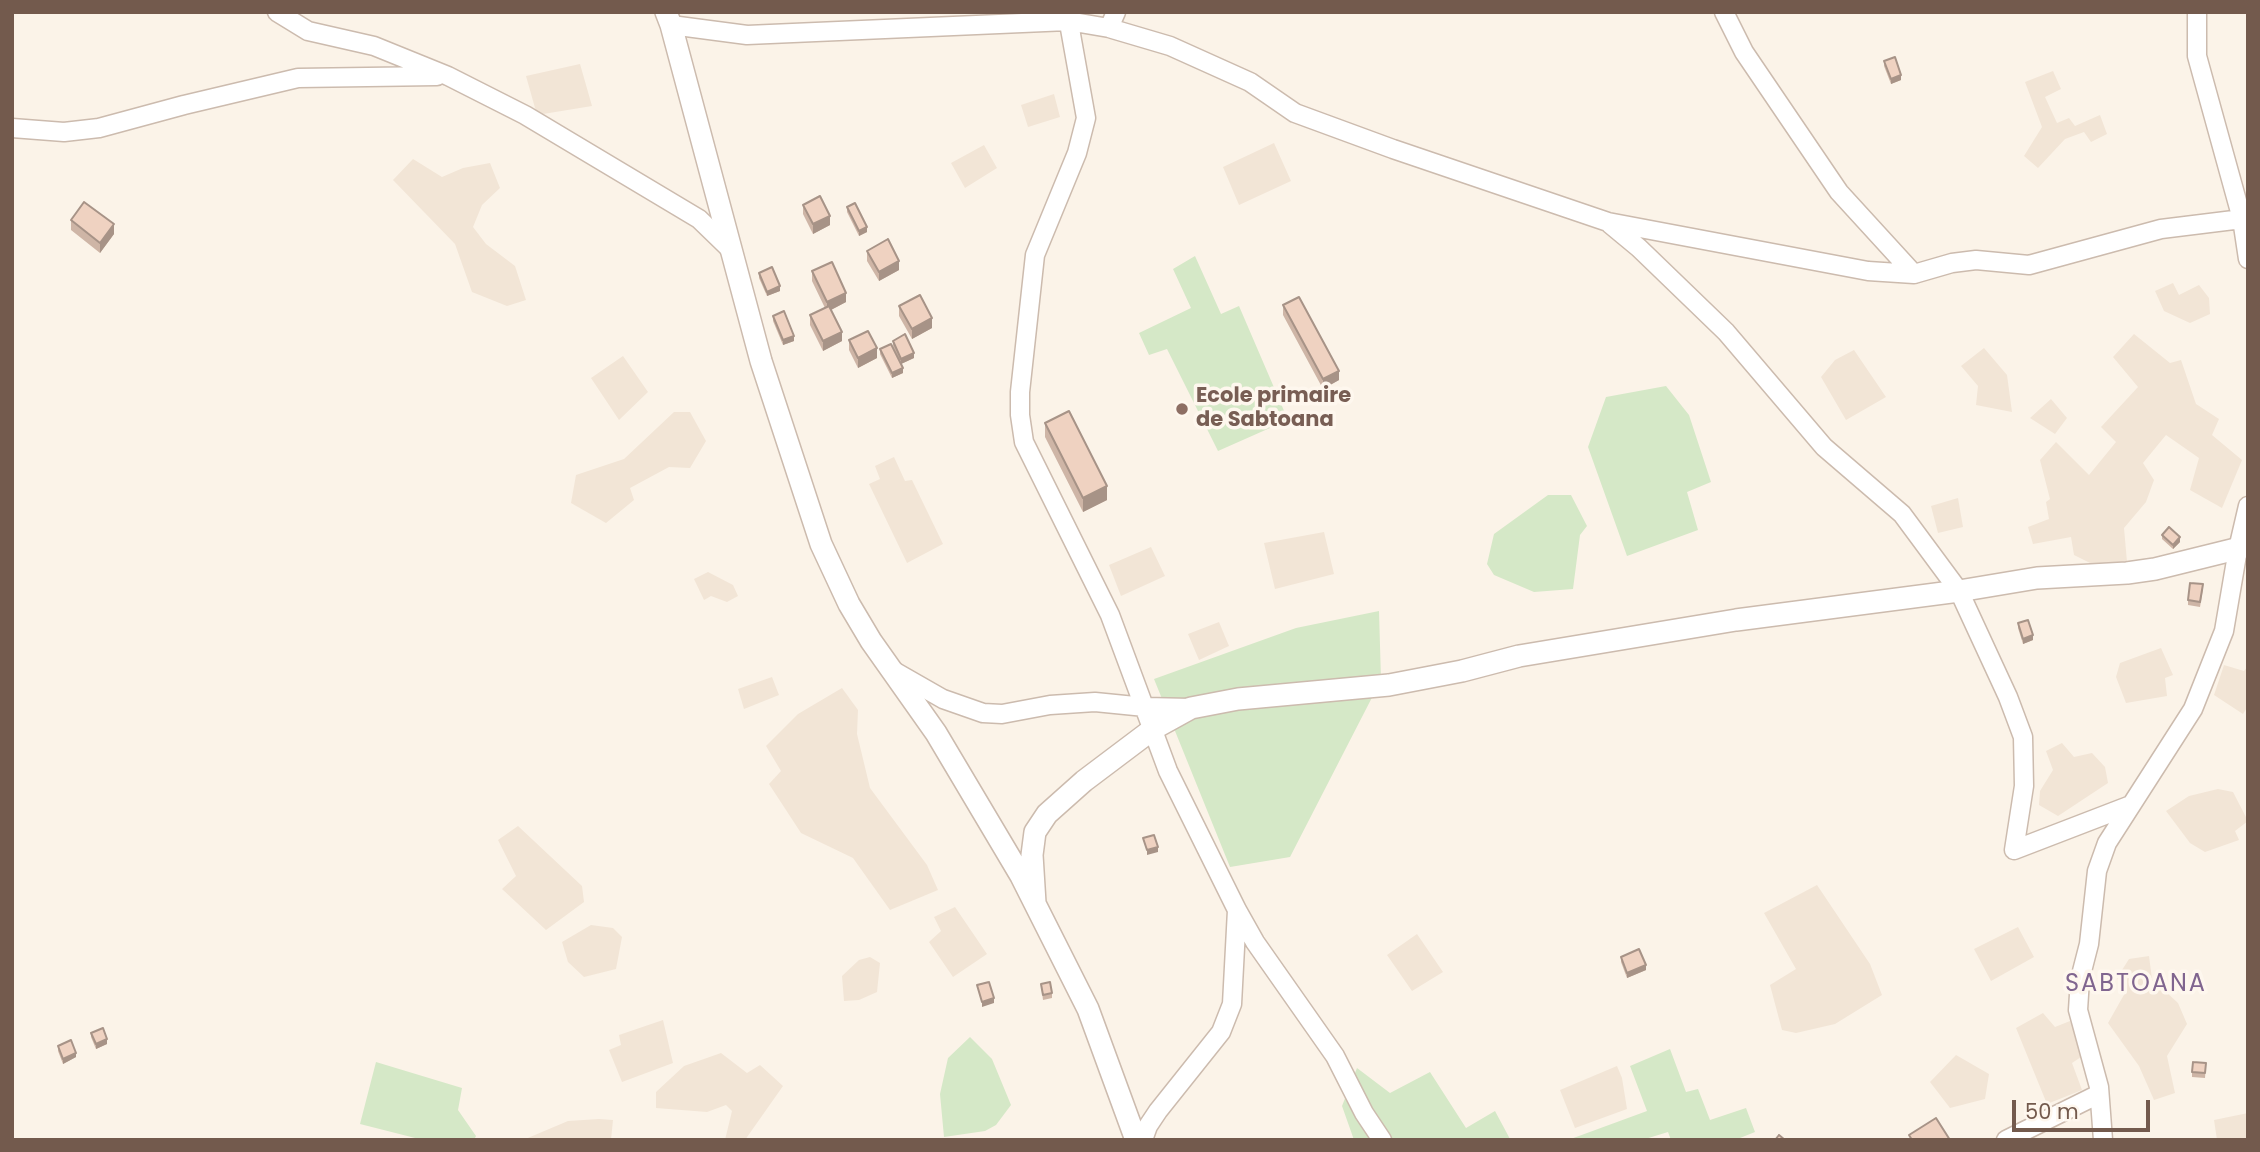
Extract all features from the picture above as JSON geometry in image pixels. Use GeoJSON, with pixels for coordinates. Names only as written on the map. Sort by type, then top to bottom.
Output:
{"type":"FeatureCollection","features":[{"type":"Feature","properties":{"kind":"street"},"geometry":{"type":"LineString","coordinates":[[277,12],[308,31],[374,46],[448,76],[525,115],[699,219],[731,250]]}},
{"type":"Feature","properties":{"kind":"street"},"geometry":{"type":"LineString","coordinates":[[1724,12],[1744,52],[1839,192],[1914,274]]}},
{"type":"Feature","properties":{"kind":"street"},"geometry":{"type":"LineString","coordinates":[[2197,12],[2197,56],[2242,219],[2248,259]]}},
{"type":"Feature","properties":{"kind":"street"},"geometry":{"type":"LineString","coordinates":[[1136,1140],[1088,1009],[1021,876],[936,733],[871,641],[849,604],[821,544],[761,361],[669,19],[747,35],[1068,17],[1113,20],[1250,82],[1295,113],[1608,222],[1868,271],[1914,274],[1952,263],[1976,260],[2029,265],[2161,229],[2242,219]]}},
{"type":"Feature","properties":{"kind":"street"},"geometry":{"type":"LineString","coordinates":[[1068,17],[1086,118],[1077,153],[1035,256],[1020,392],[1024,442],[1110,615],[1168,771],[1237,911],[1255,943],[1335,1056],[1364,1113],[1382,1140]]}},
{"type":"Feature","properties":{"kind":"street"},"geometry":{"type":"LineString","coordinates":[[12,128],[64,132],[99,128],[184,104],[298,78],[448,76]]}},
{"type":"Feature","properties":{"kind":"street"},"geometry":{"type":"LineString","coordinates":[[1608,222],[1639,248],[1726,332],[1824,447],[1902,514],[1959,592],[2008,697],[2023,737],[2024,786],[2014,850],[2131,805]]}},
{"type":"Feature","properties":{"kind":"street"},"geometry":{"type":"LineString","coordinates":[[2103,1140],[2099,1094],[2078,1010],[2080,979],[2089,944],[2097,871],[2107,843],[2193,709],[2224,631],[2243,548],[2248,506]]}},
{"type":"Feature","properties":{"kind":"street"},"geometry":{"type":"LineString","coordinates":[[893,670],[943,699],[983,713],[1002,713],[1080,702],[1191,708],[1238,699],[1389,685],[1575,647],[1736,621],[1959,592],[2036,579],[2127,573],[2243,548]]}},
{"type":"Feature","properties":{"kind":"street"},"geometry":{"type":"LineString","coordinates":[[1035,903],[1032,855],[1035,832],[1046,814],[1084,781],[1153,729],[1191,708]]}},
{"type":"Feature","properties":{"kind":"street"},"geometry":{"type":"LineString","coordinates":[[1143,1140],[1157,1111],[1222,1032],[1232,1004],[1237,911]]}},
{"type":"Feature","properties":{"kind":"street"},"geometry":{"type":"LineString","coordinates":[[2006,1140],[2099,1094]]}},
{"type":"Feature","properties":{"kind":"shaded area"},"geometry":{"type":"Polygon","coordinates":[[[580,64],[592,106],[537,115],[526,76],[580,64]]]}},
{"type":"Feature","properties":{"kind":"shaded area"},"geometry":{"type":"Polygon","coordinates":[[[2053,71],[2061,89],[2045,97],[2057,123],[2069,118],[2075,126],[2100,115],[2107,134],[2091,142],[2084,132],[2065,139],[2038,168],[2024,156],[2042,127],[2025,82],[2053,71]]]}},
{"type":"Feature","properties":{"kind":"shaded area"},"geometry":{"type":"Polygon","coordinates":[[[1054,94],[1060,117],[1028,127],[1021,105],[1054,94]]]}},
{"type":"Feature","properties":{"kind":"shaded area"},"geometry":{"type":"Polygon","coordinates":[[[1274,143],[1291,181],[1239,205],[1223,167],[1274,143]]]}},
{"type":"Feature","properties":{"kind":"shaded area"},"geometry":{"type":"Polygon","coordinates":[[[984,145],[997,168],[965,188],[951,163],[984,145]]]}},
{"type":"Feature","properties":{"kind":"shaded area"},"geometry":{"type":"Polygon","coordinates":[[[413,159],[442,177],[463,168],[490,163],[500,188],[482,205],[473,227],[486,244],[515,266],[526,300],[507,306],[472,292],[455,244],[393,180],[413,159]]]}},
{"type":"Feature","properties":{"kind":"shaded area"},"geometry":{"type":"Polygon","coordinates":[[[2173,283],[2179,295],[2199,285],[2209,298],[2210,314],[2190,323],[2164,311],[2155,291],[2173,283]]]}},
{"type":"Feature","properties":{"kind":"shaded area"},"geometry":{"type":"Polygon","coordinates":[[[2134,334],[2170,363],[2181,360],[2196,404],[2219,419],[2212,435],[2242,460],[2222,508],[2190,490],[2199,458],[2166,435],[2143,463],[2154,480],[2146,502],[2124,528],[2127,562],[2096,566],[2074,555],[2071,537],[2033,544],[2028,527],[2049,519],[2046,502],[2050,499],[2040,460],[2056,442],[2089,475],[2116,442],[2101,427],[2138,387],[2113,357],[2134,334]]]}},
{"type":"Feature","properties":{"kind":"shaded area"},"geometry":{"type":"Polygon","coordinates":[[[1984,348],[2007,375],[2012,412],[1976,405],[1978,386],[1961,366],[1984,348]]]}},
{"type":"Feature","properties":{"kind":"shaded area"},"geometry":{"type":"Polygon","coordinates":[[[1854,350],[1886,397],[1846,420],[1821,377],[1835,360],[1854,350]]]}},
{"type":"Feature","properties":{"kind":"shaded area"},"geometry":{"type":"Polygon","coordinates":[[[623,356],[648,392],[619,420],[591,378],[623,356]]]}},
{"type":"Feature","properties":{"kind":"shaded area"},"geometry":{"type":"Polygon","coordinates":[[[2051,399],[2067,418],[2055,434],[2030,418],[2051,399]]]}},
{"type":"Feature","properties":{"kind":"shaded area"},"geometry":{"type":"Polygon","coordinates":[[[674,412],[690,412],[706,441],[690,468],[669,467],[630,488],[634,500],[606,523],[571,503],[576,475],[624,459],[674,412]]]}},
{"type":"Feature","properties":{"kind":"shaded area"},"geometry":{"type":"Polygon","coordinates":[[[894,457],[905,481],[912,480],[943,544],[907,563],[869,484],[880,479],[875,466],[894,457]]]}},
{"type":"Feature","properties":{"kind":"shaded area"},"geometry":{"type":"Polygon","coordinates":[[[1958,498],[1963,527],[1938,533],[1931,506],[1958,498]]]}},
{"type":"Feature","properties":{"kind":"shaded area"},"geometry":{"type":"Polygon","coordinates":[[[1324,532],[1334,574],[1275,589],[1264,543],[1324,532]]]}},
{"type":"Feature","properties":{"kind":"shaded area"},"geometry":{"type":"Polygon","coordinates":[[[1151,547],[1165,576],[1121,596],[1109,565],[1151,547]]]}},
{"type":"Feature","properties":{"kind":"shaded area"},"geometry":{"type":"Polygon","coordinates":[[[708,572],[733,585],[738,596],[727,602],[711,596],[704,600],[694,579],[708,572]]]}},
{"type":"Feature","properties":{"kind":"shaded area"},"geometry":{"type":"Polygon","coordinates":[[[1219,622],[1229,646],[1199,660],[1188,634],[1219,622]]]}},
{"type":"Feature","properties":{"kind":"shaded area"},"geometry":{"type":"Polygon","coordinates":[[[2161,648],[2173,675],[2165,678],[2167,696],[2126,703],[2116,677],[2120,663],[2161,648]]]}},
{"type":"Feature","properties":{"kind":"shaded area"},"geometry":{"type":"Polygon","coordinates":[[[2224,665],[2244,671],[2248,666],[2248,706],[2243,714],[2214,695],[2224,665]]]}},
{"type":"Feature","properties":{"kind":"shaded area"},"geometry":{"type":"Polygon","coordinates":[[[772,677],[779,695],[744,709],[738,689],[772,677]]]}},
{"type":"Feature","properties":{"kind":"shaded area"},"geometry":{"type":"Polygon","coordinates":[[[842,688],[858,710],[857,734],[870,788],[927,865],[938,890],[890,910],[853,858],[801,833],[769,784],[781,771],[766,746],[798,714],[842,688]]]}},
{"type":"Feature","properties":{"kind":"shaded area"},"geometry":{"type":"Polygon","coordinates":[[[2062,743],[2074,757],[2092,753],[2105,767],[2108,783],[2058,816],[2039,805],[2040,791],[2053,770],[2046,751],[2062,743]]]}},
{"type":"Feature","properties":{"kind":"shaded area"},"geometry":{"type":"Polygon","coordinates":[[[2218,789],[2233,792],[2248,821],[2235,831],[2239,840],[2205,852],[2190,843],[2166,811],[2189,796],[2218,789]]]}},
{"type":"Feature","properties":{"kind":"shaded area"},"geometry":{"type":"Polygon","coordinates":[[[518,826],[582,886],[584,902],[546,930],[502,889],[516,876],[498,840],[518,826]]]}},
{"type":"Feature","properties":{"kind":"shaded area"},"geometry":{"type":"Polygon","coordinates":[[[1817,885],[1870,964],[1882,995],[1835,1024],[1796,1033],[1782,1030],[1770,985],[1796,969],[1764,913],[1817,885]]]}},
{"type":"Feature","properties":{"kind":"shaded area"},"geometry":{"type":"Polygon","coordinates":[[[955,907],[987,954],[953,977],[929,942],[941,931],[934,917],[955,907]]]}},
{"type":"Feature","properties":{"kind":"shaded area"},"geometry":{"type":"Polygon","coordinates":[[[591,925],[613,928],[622,937],[616,969],[584,977],[568,962],[562,942],[591,925]]]}},
{"type":"Feature","properties":{"kind":"shaded area"},"geometry":{"type":"Polygon","coordinates":[[[2018,927],[2034,957],[1991,981],[1974,949],[2018,927]]]}},
{"type":"Feature","properties":{"kind":"shaded area"},"geometry":{"type":"Polygon","coordinates":[[[1417,934],[1443,972],[1412,991],[1387,955],[1417,934]]]}},
{"type":"Feature","properties":{"kind":"shaded area"},"geometry":{"type":"Polygon","coordinates":[[[2149,956],[2152,979],[2178,1003],[2187,1024],[2167,1056],[2175,1093],[2154,1100],[2139,1066],[2108,1023],[2125,993],[2117,978],[2129,959],[2149,956]]]}},
{"type":"Feature","properties":{"kind":"shaded area"},"geometry":{"type":"Polygon","coordinates":[[[870,957],[880,963],[877,992],[859,1000],[844,1001],[842,976],[859,960],[870,957]]]}},
{"type":"Feature","properties":{"kind":"shaded area"},"geometry":{"type":"Polygon","coordinates":[[[2043,1013],[2055,1027],[2070,1021],[2084,1055],[2072,1063],[2082,1090],[2047,1104],[2016,1028],[2043,1013]]]}},
{"type":"Feature","properties":{"kind":"shaded area"},"geometry":{"type":"Polygon","coordinates":[[[663,1020],[673,1063],[622,1082],[609,1050],[621,1045],[619,1035],[663,1020]]]}},
{"type":"Feature","properties":{"kind":"shaded area"},"geometry":{"type":"Polygon","coordinates":[[[721,1053],[747,1073],[760,1065],[783,1086],[745,1140],[725,1140],[732,1111],[726,1105],[707,1112],[656,1108],[656,1092],[684,1066],[721,1053]]]}},
{"type":"Feature","properties":{"kind":"shaded area"},"geometry":{"type":"Polygon","coordinates":[[[1956,1055],[1989,1074],[1985,1099],[1950,1108],[1930,1082],[1956,1055]]]}},
{"type":"Feature","properties":{"kind":"shaded area"},"geometry":{"type":"Polygon","coordinates":[[[1617,1066],[1622,1078],[1627,1109],[1575,1128],[1560,1090],[1617,1066]]]}},
{"type":"Feature","properties":{"kind":"shaded area"},"geometry":{"type":"Polygon","coordinates":[[[2248,1113],[2248,1140],[2217,1140],[2214,1120],[2248,1113]]]}},
{"type":"Feature","properties":{"kind":"shaded area"},"geometry":{"type":"Polygon","coordinates":[[[613,1120],[611,1140],[523,1140],[568,1121],[613,1120]]]}},
{"type":"Feature","properties":{"kind":"green space"},"geometry":{"type":"Polygon","coordinates":[[[1195,256],[1221,314],[1239,306],[1288,420],[1218,451],[1167,349],[1149,355],[1139,333],[1191,308],[1173,269],[1195,256]]]}},
{"type":"Feature","properties":{"kind":"green space"},"geometry":{"type":"Polygon","coordinates":[[[1666,386],[1689,415],[1711,482],[1687,492],[1698,530],[1627,556],[1588,447],[1606,397],[1666,386]]]}},
{"type":"Feature","properties":{"kind":"green space"},"geometry":{"type":"Polygon","coordinates":[[[1548,495],[1571,495],[1587,526],[1580,535],[1573,589],[1534,592],[1494,575],[1487,564],[1494,534],[1548,495]]]}},
{"type":"Feature","properties":{"kind":"green space"},"geometry":{"type":"Polygon","coordinates":[[[1379,611],[1381,680],[1290,857],[1230,867],[1154,679],[1296,628],[1379,611]]]}},
{"type":"Feature","properties":{"kind":"green space"},"geometry":{"type":"Polygon","coordinates":[[[970,1037],[992,1059],[1011,1105],[996,1125],[985,1131],[944,1137],[940,1094],[948,1058],[970,1037]]]}},
{"type":"Feature","properties":{"kind":"green space"},"geometry":{"type":"Polygon","coordinates":[[[1670,1049],[1686,1092],[1698,1089],[1710,1120],[1746,1108],[1755,1132],[1735,1140],[1671,1140],[1668,1132],[1642,1140],[1568,1140],[1647,1111],[1630,1066],[1670,1049]]]}},
{"type":"Feature","properties":{"kind":"green space"},"geometry":{"type":"Polygon","coordinates":[[[376,1062],[462,1088],[458,1110],[476,1136],[474,1140],[423,1140],[360,1124],[376,1062]]]}},
{"type":"Feature","properties":{"kind":"green space"},"geometry":{"type":"Polygon","coordinates":[[[1357,1068],[1390,1093],[1430,1072],[1466,1128],[1495,1111],[1510,1139],[1354,1140],[1342,1106],[1357,1068]]]}},
{"type":"Feature","properties":{"kind":"building"},"geometry":{"type":"Polygon","coordinates":[[[1895,57],[1901,75],[1891,79],[1884,61],[1895,57]]]}},
{"type":"Feature","properties":{"kind":"building"},"geometry":{"type":"Polygon","coordinates":[[[820,196],[830,216],[813,224],[803,205],[820,196]]]}},
{"type":"Feature","properties":{"kind":"building"},"geometry":{"type":"Polygon","coordinates":[[[84,202],[114,224],[100,243],[71,220],[84,202]]]}},
{"type":"Feature","properties":{"kind":"building"},"geometry":{"type":"Polygon","coordinates":[[[855,203],[867,227],[859,231],[847,207],[855,203]]]}},
{"type":"Feature","properties":{"kind":"building"},"geometry":{"type":"Polygon","coordinates":[[[888,239],[899,261],[879,272],[867,251],[888,239]]]}},
{"type":"Feature","properties":{"kind":"building"},"geometry":{"type":"Polygon","coordinates":[[[832,262],[846,293],[827,302],[812,271],[832,262]]]}},
{"type":"Feature","properties":{"kind":"building"},"geometry":{"type":"Polygon","coordinates":[[[772,267],[780,286],[767,292],[759,273],[772,267]]]}},
{"type":"Feature","properties":{"kind":"building"},"geometry":{"type":"Polygon","coordinates":[[[920,295],[932,318],[912,329],[899,306],[920,295]]]}},
{"type":"Feature","properties":{"kind":"building"},"geometry":{"type":"Polygon","coordinates":[[[1299,297],[1339,371],[1323,379],[1283,305],[1299,297]]]}},
{"type":"Feature","properties":{"kind":"building"},"geometry":{"type":"Polygon","coordinates":[[[829,306],[842,332],[823,341],[810,315],[829,306]]]}},
{"type":"Feature","properties":{"kind":"building"},"geometry":{"type":"Polygon","coordinates":[[[784,311],[794,336],[783,340],[773,316],[784,311]]]}},
{"type":"Feature","properties":{"kind":"building"},"geometry":{"type":"Polygon","coordinates":[[[868,331],[877,348],[858,358],[849,340],[868,331]]]}},
{"type":"Feature","properties":{"kind":"building"},"geometry":{"type":"Polygon","coordinates":[[[905,334],[914,353],[901,359],[893,341],[905,334]]]}},
{"type":"Feature","properties":{"kind":"building"},"geometry":{"type":"Polygon","coordinates":[[[891,344],[903,368],[892,373],[880,349],[891,344]]]}},
{"type":"Feature","properties":{"kind":"building"},"geometry":{"type":"Polygon","coordinates":[[[1069,411],[1107,486],[1083,498],[1045,423],[1069,411]]]}},
{"type":"Feature","properties":{"kind":"building"},"geometry":{"type":"Polygon","coordinates":[[[2169,527],[2180,537],[2173,545],[2162,535],[2169,527]]]}},
{"type":"Feature","properties":{"kind":"building"},"geometry":{"type":"Polygon","coordinates":[[[2190,583],[2203,584],[2200,602],[2188,600],[2190,583]]]}},
{"type":"Feature","properties":{"kind":"building"},"geometry":{"type":"Polygon","coordinates":[[[2028,620],[2033,635],[2023,639],[2018,623],[2028,620]]]}},
{"type":"Feature","properties":{"kind":"building"},"geometry":{"type":"Polygon","coordinates":[[[1154,835],[1158,847],[1147,850],[1143,838],[1154,835]]]}},
{"type":"Feature","properties":{"kind":"building"},"geometry":{"type":"Polygon","coordinates":[[[1639,949],[1646,965],[1627,973],[1621,957],[1639,949]]]}},
{"type":"Feature","properties":{"kind":"building"},"geometry":{"type":"Polygon","coordinates":[[[989,982],[994,998],[982,1002],[977,985],[989,982]]]}},
{"type":"Feature","properties":{"kind":"building"},"geometry":{"type":"Polygon","coordinates":[[[1050,982],[1052,993],[1043,995],[1041,984],[1050,982]]]}},
{"type":"Feature","properties":{"kind":"building"},"geometry":{"type":"Polygon","coordinates":[[[103,1028],[107,1039],[96,1044],[91,1033],[103,1028]]]}},
{"type":"Feature","properties":{"kind":"building"},"geometry":{"type":"Polygon","coordinates":[[[71,1040],[76,1053],[63,1059],[58,1046],[71,1040]]]}},
{"type":"Feature","properties":{"kind":"building"},"geometry":{"type":"Polygon","coordinates":[[[2193,1062],[2206,1063],[2205,1073],[2192,1072],[2193,1062]]]}},
{"type":"Feature","properties":{"kind":"building"},"geometry":{"type":"Polygon","coordinates":[[[1936,1118],[1950,1140],[1912,1140],[1909,1135],[1936,1118]]]}},
{"type":"Feature","properties":{"kind":"place","name":"Ecole primaire de Sabtoana"},"geometry":{"type":"Point","coordinates":[1182,409]}},
{"type":"Feature","properties":{"kind":"district","name":"SABTOANA"},"geometry":{"type":"Point","coordinates":[2136,985]}}]}
